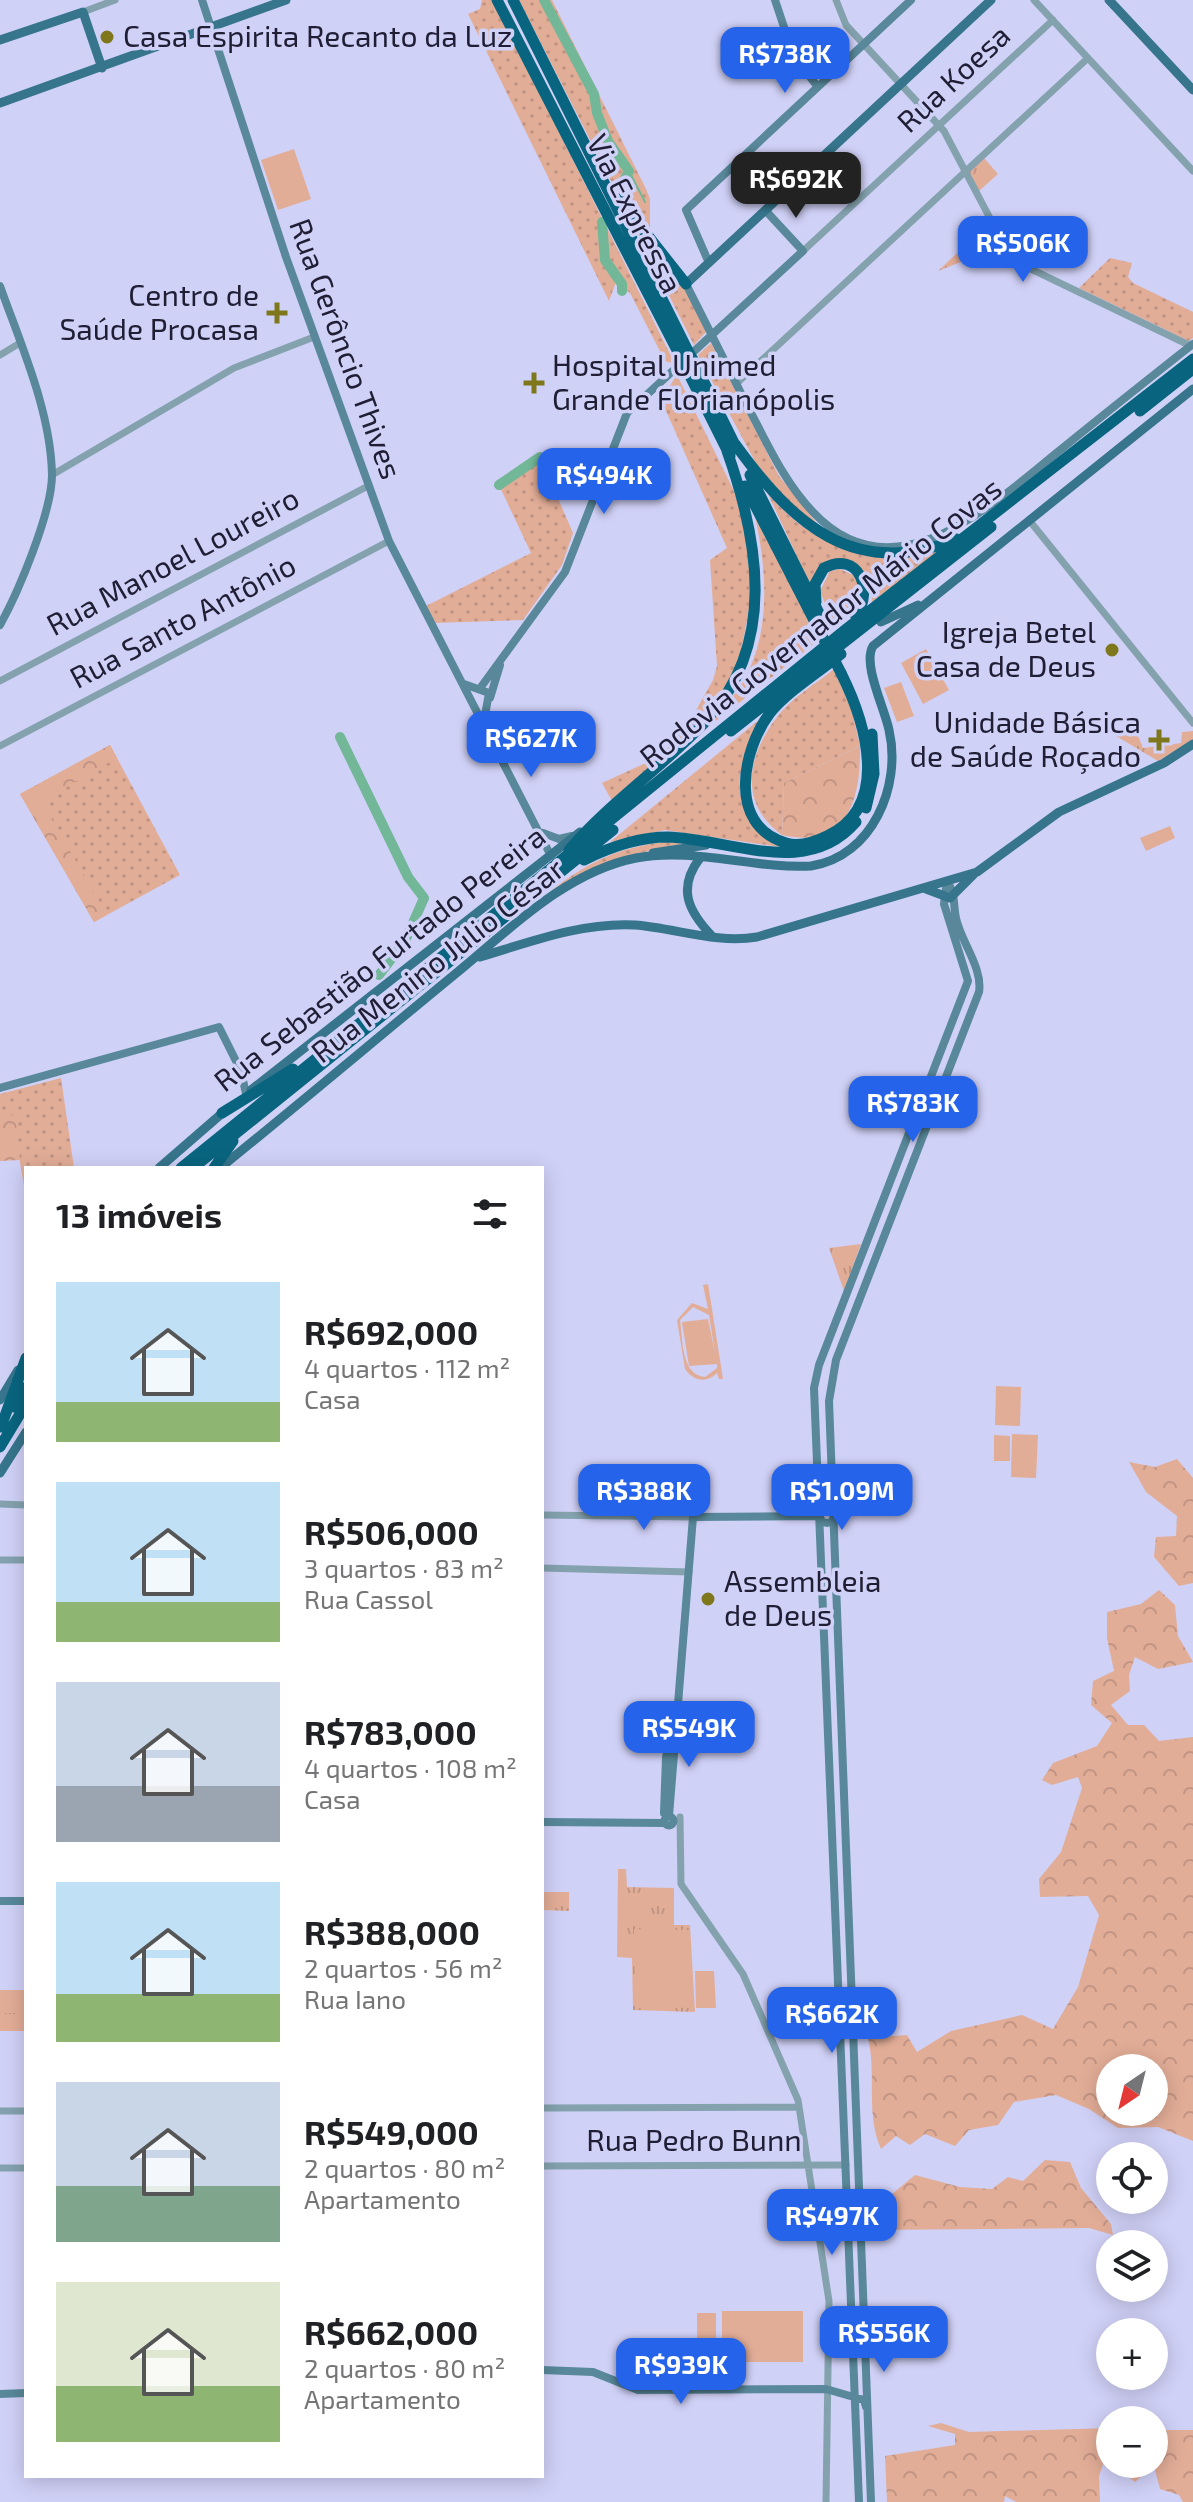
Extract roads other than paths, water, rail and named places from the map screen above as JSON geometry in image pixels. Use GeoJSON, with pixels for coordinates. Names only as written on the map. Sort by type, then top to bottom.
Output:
{"type":"FeatureCollection","features":[{"type":"Feature","properties":{"kind":"highway","name":"Via Expressa"},"geometry":{"type":"LineString","coordinates":[[497,0],[731,447]]}},
{"type":"Feature","properties":{"kind":"highway","name":"Via Expressa"},"geometry":{"type":"LineString","coordinates":[[513,0],[600,173],[686,358]]}},
{"type":"Feature","properties":{"kind":"highway"},"geometry":{"type":"LineString","coordinates":[[600,173],[686,284]]}},
{"type":"Feature","properties":{"kind":"highway"},"geometry":{"type":"LineString","coordinates":[[1164,382],[1192,346]]}},
{"type":"Feature","properties":{"kind":"highway","name":"Rodovia Governador Mário Covas"},"geometry":{"type":"LineString","coordinates":[[183,1166],[548,874],[748,707],[1193,359]]}},
{"type":"Feature","properties":{"kind":"highway","name":"Rodovia Governador Mário Covas"},"geometry":{"type":"LineString","coordinates":[[195,1166],[566,869],[726,735],[1193,369]]}},
{"type":"Feature","properties":{"kind":"highway"},"geometry":{"type":"LineString","coordinates":[[731,447],[792,514],[834,541],[877,552],[903,554],[955,540],[984,523]]}},
{"type":"Feature","properties":{"kind":"highway"},"geometry":{"type":"LineString","coordinates":[[731,447],[816,607],[822,626]]}},
{"type":"Feature","properties":{"kind":"highway"},"geometry":{"type":"LineString","coordinates":[[731,447],[822,626],[844,671],[858,708],[866,742],[861,801],[832,834],[801,844],[788,844],[767,832],[750,808],[744,776],[753,741],[773,710],[881,622],[932,573]]}},
{"type":"Feature","properties":{"kind":"highway"},"geometry":{"type":"LineString","coordinates":[[548,874],[594,820],[661,763],[721,704],[738,674],[750,639],[756,601],[754,545],[731,447]]}},
{"type":"Feature","properties":{"kind":"highway"},"geometry":{"type":"LineString","coordinates":[[816,607],[815,584],[824,568],[839,564],[857,571],[863,580],[865,598],[857,616],[845,630]]}},
{"type":"Feature","properties":{"kind":"highway"},"geometry":{"type":"LineString","coordinates":[[566,869],[596,854],[650,839],[686,839],[804,853],[832,844],[855,824],[871,794],[874,749],[863,701],[844,671]]}},
{"type":"Feature","properties":{"kind":"highway"},"geometry":{"type":"LineString","coordinates":[[661,763],[748,707]]}},
{"type":"Feature","properties":{"kind":"highway"},"geometry":{"type":"LineString","coordinates":[[222,1113],[341,1039]]}},
{"type":"Feature","properties":{"kind":"highway"},"geometry":{"type":"LineString","coordinates":[[218,1166],[245,1125]]}},
{"type":"Feature","properties":{"kind":"highway"},"geometry":{"type":"LineString","coordinates":[[1,1428],[24,1363]]}},
{"type":"Feature","properties":{"kind":"highway"},"geometry":{"type":"LineString","coordinates":[[1,1428],[24,1390]]}},
{"type":"Feature","properties":{"kind":"highway"},"geometry":{"type":"LineString","coordinates":[[0,1447],[24,1407]]}},
{"type":"Feature","properties":{"kind":"main road","name":"Rua Gerôncio Thives"},"geometry":{"type":"LineString","coordinates":[[202,0],[314,337],[389,541],[485,725]]}},
{"type":"Feature","properties":{"kind":"main road"},"geometry":{"type":"LineString","coordinates":[[0,103],[210,30],[286,0]]}},
{"type":"Feature","properties":{"kind":"main road"},"geometry":{"type":"LineString","coordinates":[[775,0],[794,57],[818,87]]}},
{"type":"Feature","properties":{"kind":"main road"},"geometry":{"type":"LineString","coordinates":[[709,263],[686,210],[911,0]]}},
{"type":"Feature","properties":{"kind":"main road"},"geometry":{"type":"LineString","coordinates":[[834,541],[786,478],[686,284],[991,0]]}},
{"type":"Feature","properties":{"kind":"main road"},"geometry":{"type":"LineString","coordinates":[[1109,0],[1193,90]]}},
{"type":"Feature","properties":{"kind":"main road"},"geometry":{"type":"LineString","coordinates":[[0,40],[83,12],[102,68]]}},
{"type":"Feature","properties":{"kind":"main road"},"geometry":{"type":"LineString","coordinates":[[765,210],[803,251]]}},
{"type":"Feature","properties":{"kind":"main road","name":"Rua Koesa"},"geometry":{"type":"LineString","coordinates":[[502,661],[565,572],[623,418],[640,398],[803,251]]}},
{"type":"Feature","properties":{"kind":"main road"},"geometry":{"type":"LineString","coordinates":[[0,286],[39,396],[52,475],[25,573],[0,625]]}},
{"type":"Feature","properties":{"kind":"main road"},"geometry":{"type":"LineString","coordinates":[[821,520],[845,537],[875,545],[900,547],[938,537],[976,516],[1192,346]]}},
{"type":"Feature","properties":{"kind":"main road"},"geometry":{"type":"LineString","coordinates":[[881,622],[931,599],[1193,389]]}},
{"type":"Feature","properties":{"kind":"main road","name":"Rua Menino Júlio César"},"geometry":{"type":"LineString","coordinates":[[219,1166],[498,938],[577,881],[606,867],[639,857],[700,858],[793,867],[819,865],[842,856],[867,834],[884,802],[890,762],[890,732],[868,655],[873,646],[931,599]]}},
{"type":"Feature","properties":{"kind":"main road"},"geometry":{"type":"LineString","coordinates":[[488,702],[480,707],[472,702],[478,688],[502,661]]}},
{"type":"Feature","properties":{"kind":"main road"},"geometry":{"type":"LineString","coordinates":[[502,661],[483,712],[485,725],[551,856]]}},
{"type":"Feature","properties":{"kind":"main road"},"geometry":{"type":"LineString","coordinates":[[457,675],[487,690],[488,702]]}},
{"type":"Feature","properties":{"kind":"main road"},"geometry":{"type":"LineString","coordinates":[[926,889],[943,897],[955,895],[977,872],[1059,812],[1164,763],[1193,744]]}},
{"type":"Feature","properties":{"kind":"main road","name":"Rua Sebastião Furtado Pereira"},"geometry":{"type":"LineString","coordinates":[[161,1166],[222,1113],[594,820]]}},
{"type":"Feature","properties":{"kind":"main road"},"geometry":{"type":"LineString","coordinates":[[541,832],[559,839],[576,835]]}},
{"type":"Feature","properties":{"kind":"main road"},"geometry":{"type":"LineString","coordinates":[[547,844],[564,845]]}},
{"type":"Feature","properties":{"kind":"main road"},"geometry":{"type":"LineString","coordinates":[[639,857],[672,847],[718,845]]}},
{"type":"Feature","properties":{"kind":"main road"},"geometry":{"type":"LineString","coordinates":[[692,933],[693,915],[686,886],[700,858]]}},
{"type":"Feature","properties":{"kind":"main road"},"geometry":{"type":"LineString","coordinates":[[473,960],[597,926],[648,926],[712,936],[757,937],[977,872]]}},
{"type":"Feature","properties":{"kind":"main road"},"geometry":{"type":"LineString","coordinates":[[866,2501],[868,2348],[829,1401],[831,1375],[980,986],[957,921],[955,895],[947,881]]}},
{"type":"Feature","properties":{"kind":"main road"},"geometry":{"type":"LineString","coordinates":[[855,2046],[848,2050],[845,2046],[836,1954],[815,1380],[968,981],[943,897],[947,881]]}},
{"type":"Feature","properties":{"kind":"main road"},"geometry":{"type":"LineString","coordinates":[[693,915],[712,936]]}},
{"type":"Feature","properties":{"kind":"main road"},"geometry":{"type":"LineString","coordinates":[[498,938],[509,948]]}},
{"type":"Feature","properties":{"kind":"main road"},"geometry":{"type":"LineString","coordinates":[[0,1088],[219,1027],[241,1071],[246,1094]]}},
{"type":"Feature","properties":{"kind":"main road"},"geometry":{"type":"LineString","coordinates":[[241,1071],[250,1078],[266,1078]]}},
{"type":"Feature","properties":{"kind":"main road"},"geometry":{"type":"LineString","coordinates":[[917,1116],[919,1123],[927,1126]]}},
{"type":"Feature","properties":{"kind":"main road"},"geometry":{"type":"LineString","coordinates":[[899,1161],[907,1159],[911,1166]]}},
{"type":"Feature","properties":{"kind":"main road"},"geometry":{"type":"LineString","coordinates":[[0,1400],[24,1360]]}},
{"type":"Feature","properties":{"kind":"main road"},"geometry":{"type":"LineString","coordinates":[[0,1473],[24,1435]]}},
{"type":"Feature","properties":{"kind":"main road"},"geometry":{"type":"LineString","coordinates":[[544,1822],[670,1823],[693,1517],[819,1516],[827,1509],[834,1515]]}},
{"type":"Feature","properties":{"kind":"main road"},"geometry":{"type":"LineString","coordinates":[[830,1790],[836,1784],[845,1790]]}},
{"type":"Feature","properties":{"kind":"main road"},"geometry":{"type":"LineString","coordinates":[[0,1901],[24,1901]]}},
{"type":"Feature","properties":{"kind":"main road"},"geometry":{"type":"LineString","coordinates":[[836,1954],[842,1951],[847,1956],[851,1984]]}},
{"type":"Feature","properties":{"kind":"main road"},"geometry":{"type":"LineString","coordinates":[[841,2011],[858,2472],[866,2501]]}},
{"type":"Feature","properties":{"kind":"main road"},"geometry":{"type":"LineString","coordinates":[[852,2326],[856,2319],[862,2321],[868,2348]]}},
{"type":"Feature","properties":{"kind":"main road"},"geometry":{"type":"LineString","coordinates":[[544,2370],[593,2372],[638,2390],[826,2389],[855,2395],[865,2402],[868,2419]]}},
{"type":"Feature","properties":{"kind":"main road"},"geometry":{"type":"LineString","coordinates":[[0,2394],[24,2393]]}},
{"type":"Feature","properties":{"kind":"street"},"geometry":{"type":"LineString","coordinates":[[83,12],[115,0]]}},
{"type":"Feature","properties":{"kind":"street"},"geometry":{"type":"LineString","coordinates":[[836,0],[843,21],[939,125],[1003,247],[1017,264],[1192,346]]}},
{"type":"Feature","properties":{"kind":"street"},"geometry":{"type":"LineString","coordinates":[[1034,0],[1193,171]]}},
{"type":"Feature","properties":{"kind":"street","name":"Rua Koesa"},"geometry":{"type":"LineString","coordinates":[[803,251],[1053,20]]}},
{"type":"Feature","properties":{"kind":"street"},"geometry":{"type":"LineString","coordinates":[[736,384],[1088,58]]}},
{"type":"Feature","properties":{"kind":"street"},"geometry":{"type":"LineString","coordinates":[[52,475],[234,368],[314,337]]}},
{"type":"Feature","properties":{"kind":"street"},"geometry":{"type":"LineString","coordinates":[[0,355],[20,343]]}},
{"type":"Feature","properties":{"kind":"street"},"geometry":{"type":"LineString","coordinates":[[230,359],[234,368]]}},
{"type":"Feature","properties":{"kind":"street","name":"Rua Manoel Loureiro"},"geometry":{"type":"LineString","coordinates":[[0,681],[368,486]]}},
{"type":"Feature","properties":{"kind":"street"},"geometry":{"type":"LineString","coordinates":[[1029,520],[1193,723]]}},
{"type":"Feature","properties":{"kind":"street","name":"Rua Santo Antônio"},"geometry":{"type":"LineString","coordinates":[[0,746],[389,541]]}},
{"type":"Feature","properties":{"kind":"street"},"geometry":{"type":"LineString","coordinates":[[0,1504],[24,1505]]}},
{"type":"Feature","properties":{"kind":"street"},"geometry":{"type":"LineString","coordinates":[[544,1515],[693,1517]]}},
{"type":"Feature","properties":{"kind":"street"},"geometry":{"type":"LineString","coordinates":[[0,1560],[24,1560]]}},
{"type":"Feature","properties":{"kind":"street"},"geometry":{"type":"LineString","coordinates":[[544,1568],[689,1572]]}},
{"type":"Feature","properties":{"kind":"street"},"geometry":{"type":"LineString","coordinates":[[680,1817],[670,1823],[684,1891],[743,1974],[799,2107],[829,2301],[826,2502]]}},
{"type":"Feature","properties":{"kind":"street"},"geometry":{"type":"LineString","coordinates":[[544,2108],[799,2107]]}},
{"type":"Feature","properties":{"kind":"street"},"geometry":{"type":"LineString","coordinates":[[0,2111],[24,2111]]}},
{"type":"Feature","properties":{"kind":"street","name":"Rua Pedro Bunn"},"geometry":{"type":"LineString","coordinates":[[544,2166],[846,2165]]}},
{"type":"Feature","properties":{"kind":"street"},"geometry":{"type":"LineString","coordinates":[[0,2168],[24,2168]]}},
{"type":"Feature","properties":{"kind":"waterway"},"geometry":{"type":"LineString","coordinates":[[544,0],[594,94],[597,113],[608,141],[629,171],[621,186]]}},
{"type":"Feature","properties":{"kind":"waterway"},"geometry":{"type":"LineString","coordinates":[[629,171],[645,202]]}},
{"type":"Feature","properties":{"kind":"waterway"},"geometry":{"type":"LineString","coordinates":[[602,222],[605,260],[622,284],[622,291]]}},
{"type":"Feature","properties":{"kind":"waterway"},"geometry":{"type":"LineString","coordinates":[[499,485],[540,457]]}},
{"type":"Feature","properties":{"kind":"waterway"},"geometry":{"type":"LineString","coordinates":[[340,737],[408,877],[424,898],[405,941],[379,975]]}},
{"type":"Feature","properties":{"kind":"place","name":"Casa Espirita Recanto da Luz"},"geometry":{"type":"Point","coordinates":[107,37]}},
{"type":"Feature","properties":{"kind":"place","name":"Centro de Saúde Procasa"},"geometry":{"type":"Point","coordinates":[277,313]}},
{"type":"Feature","properties":{"kind":"place","name":"Hospital Unimed Grande Florianópolis"},"geometry":{"type":"Point","coordinates":[534,383]}},
{"type":"Feature","properties":{"kind":"place","name":"Igreja Betel Casa de Deus"},"geometry":{"type":"Point","coordinates":[1112,650]}},
{"type":"Feature","properties":{"kind":"place","name":"Unidade Básica de Saúde Roçado"},"geometry":{"type":"Point","coordinates":[1159,740]}},
{"type":"Feature","properties":{"kind":"place","name":"Assembleia de Deus"},"geometry":{"type":"Point","coordinates":[708,1599]}}]}
